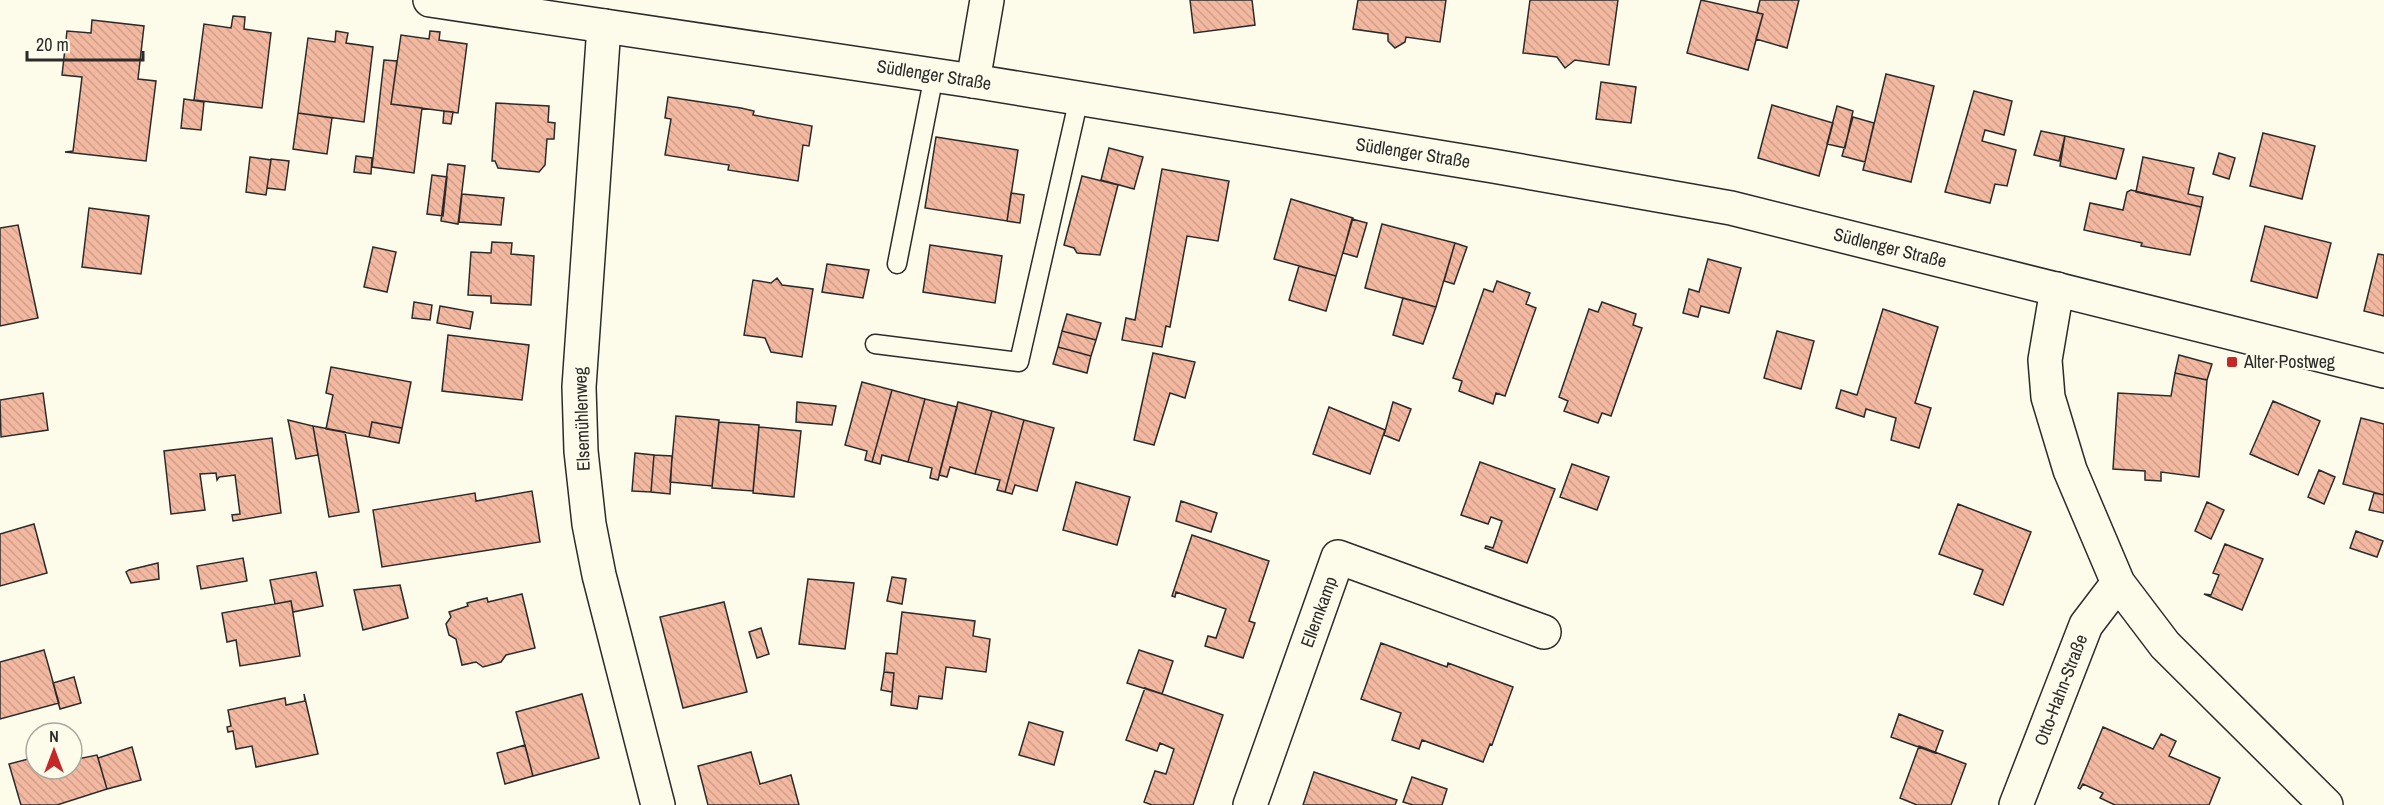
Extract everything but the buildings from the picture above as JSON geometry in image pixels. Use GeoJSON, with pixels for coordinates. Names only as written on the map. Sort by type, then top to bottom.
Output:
{"type":"FeatureCollection","features":[{"type":"Feature","properties":{"kind":"street","name":"Südlenger Straße"},"geometry":{"type":"LineString","coordinates":[[430,0],[973,81],[1493,166],[1731,208],[2384,371]]}},
{"type":"Feature","properties":{"kind":"street"},"geometry":{"type":"LineString","coordinates":[[973,81],[987,0]]}},
{"type":"Feature","properties":{"kind":"street","name":"Elsemühlenweg"},"geometry":{"type":"LineString","coordinates":[[604,26],[579,387],[581,451],[589,524],[599,575],[658,805]]}},
{"type":"Feature","properties":{"kind":"street"},"geometry":{"type":"LineString","coordinates":[[2056,289],[2045,360],[2048,397],[2070,470],[2118,583],[2165,645],[2326,805]]}},
{"type":"Feature","properties":{"kind":"street","name":"Ellernkamp"},"geometry":{"type":"LineString","coordinates":[[1250,805],[1338,557],[1544,632]]}},
{"type":"Feature","properties":{"kind":"street","name":"Otto-Hahn-Straße"},"geometry":{"type":"LineString","coordinates":[[2016,805],[2086,625],[2118,583]]}},
{"type":"Feature","properties":{"kind":"lane"},"geometry":{"type":"LineString","coordinates":[[897,264],[934,75]]}},
{"type":"Feature","properties":{"kind":"lane"},"geometry":{"type":"LineString","coordinates":[[874,344],[1020,362],[1079,98]]}},
{"type":"Feature","properties":{"kind":"place","name":"Alter Postweg"},"geometry":{"type":"Point","coordinates":[2232,362]}}]}
